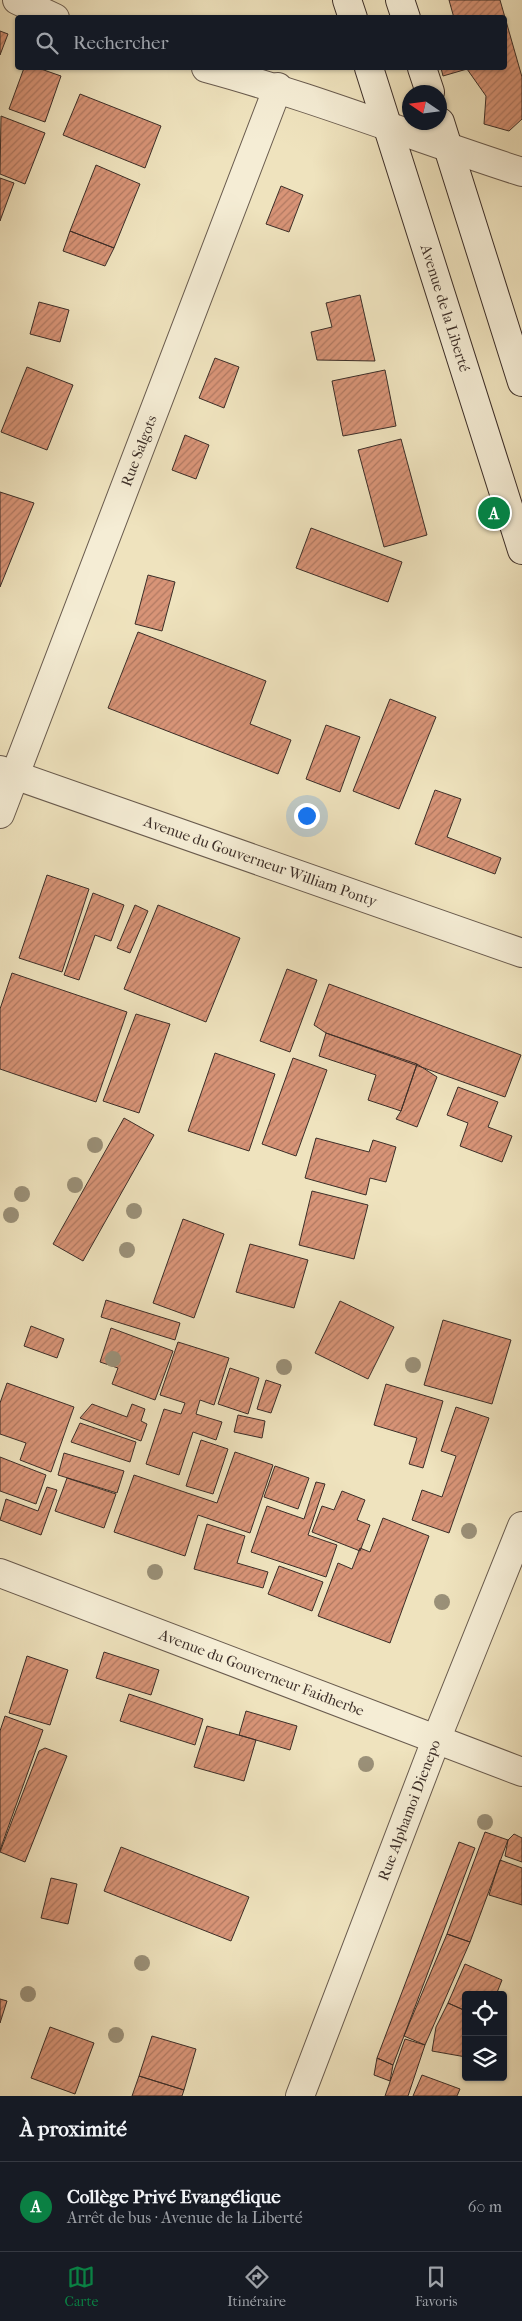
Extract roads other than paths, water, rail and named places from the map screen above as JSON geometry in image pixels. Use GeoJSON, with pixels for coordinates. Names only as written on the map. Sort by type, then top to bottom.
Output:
{"type":"FeatureCollection","features":[{"type":"Feature","properties":{"kind":"street"},"geometry":{"type":"LineString","coordinates":[[17,0],[50,15]]}},
{"type":"Feature","properties":{"kind":"street"},"geometry":{"type":"LineString","coordinates":[[347,0],[352,15]]}},
{"type":"Feature","properties":{"kind":"street"},"geometry":{"type":"LineString","coordinates":[[400,0],[405,15]]}},
{"type":"Feature","properties":{"kind":"street"},"geometry":{"type":"LineString","coordinates":[[213,70],[278,88],[389,128],[522,172]]}},
{"type":"Feature","properties":{"kind":"street","name":"Avenue de la Liberté"},"geometry":{"type":"LineString","coordinates":[[370,70],[522,550]]}},
{"type":"Feature","properties":{"kind":"street"},"geometry":{"type":"LineString","coordinates":[[423,70],[428,85]]}},
{"type":"Feature","properties":{"kind":"street","name":"Rue Salgots"},"geometry":{"type":"LineString","coordinates":[[0,814],[7,773],[278,88]]}},
{"type":"Feature","properties":{"kind":"street"},"geometry":{"type":"LineString","coordinates":[[442,130],[522,382]]}},
{"type":"Feature","properties":{"kind":"street","name":"Avenue du Gouverneur William Ponty"},"geometry":{"type":"LineString","coordinates":[[7,773],[522,954]]}},
{"type":"Feature","properties":{"kind":"street","name":"Rue Alphamoi Dienepo"},"geometry":{"type":"LineString","coordinates":[[300,2096],[436,1740],[522,1526]]}},
{"type":"Feature","properties":{"kind":"street","name":"Avenue du Gouverneur Faidherbe"},"geometry":{"type":"LineString","coordinates":[[0,1573],[522,1772]]}},
{"type":"Feature","properties":{"kind":"place","name":"Collège Privé Evangélique"},"geometry":{"type":"Point","coordinates":[494,513]}}]}
